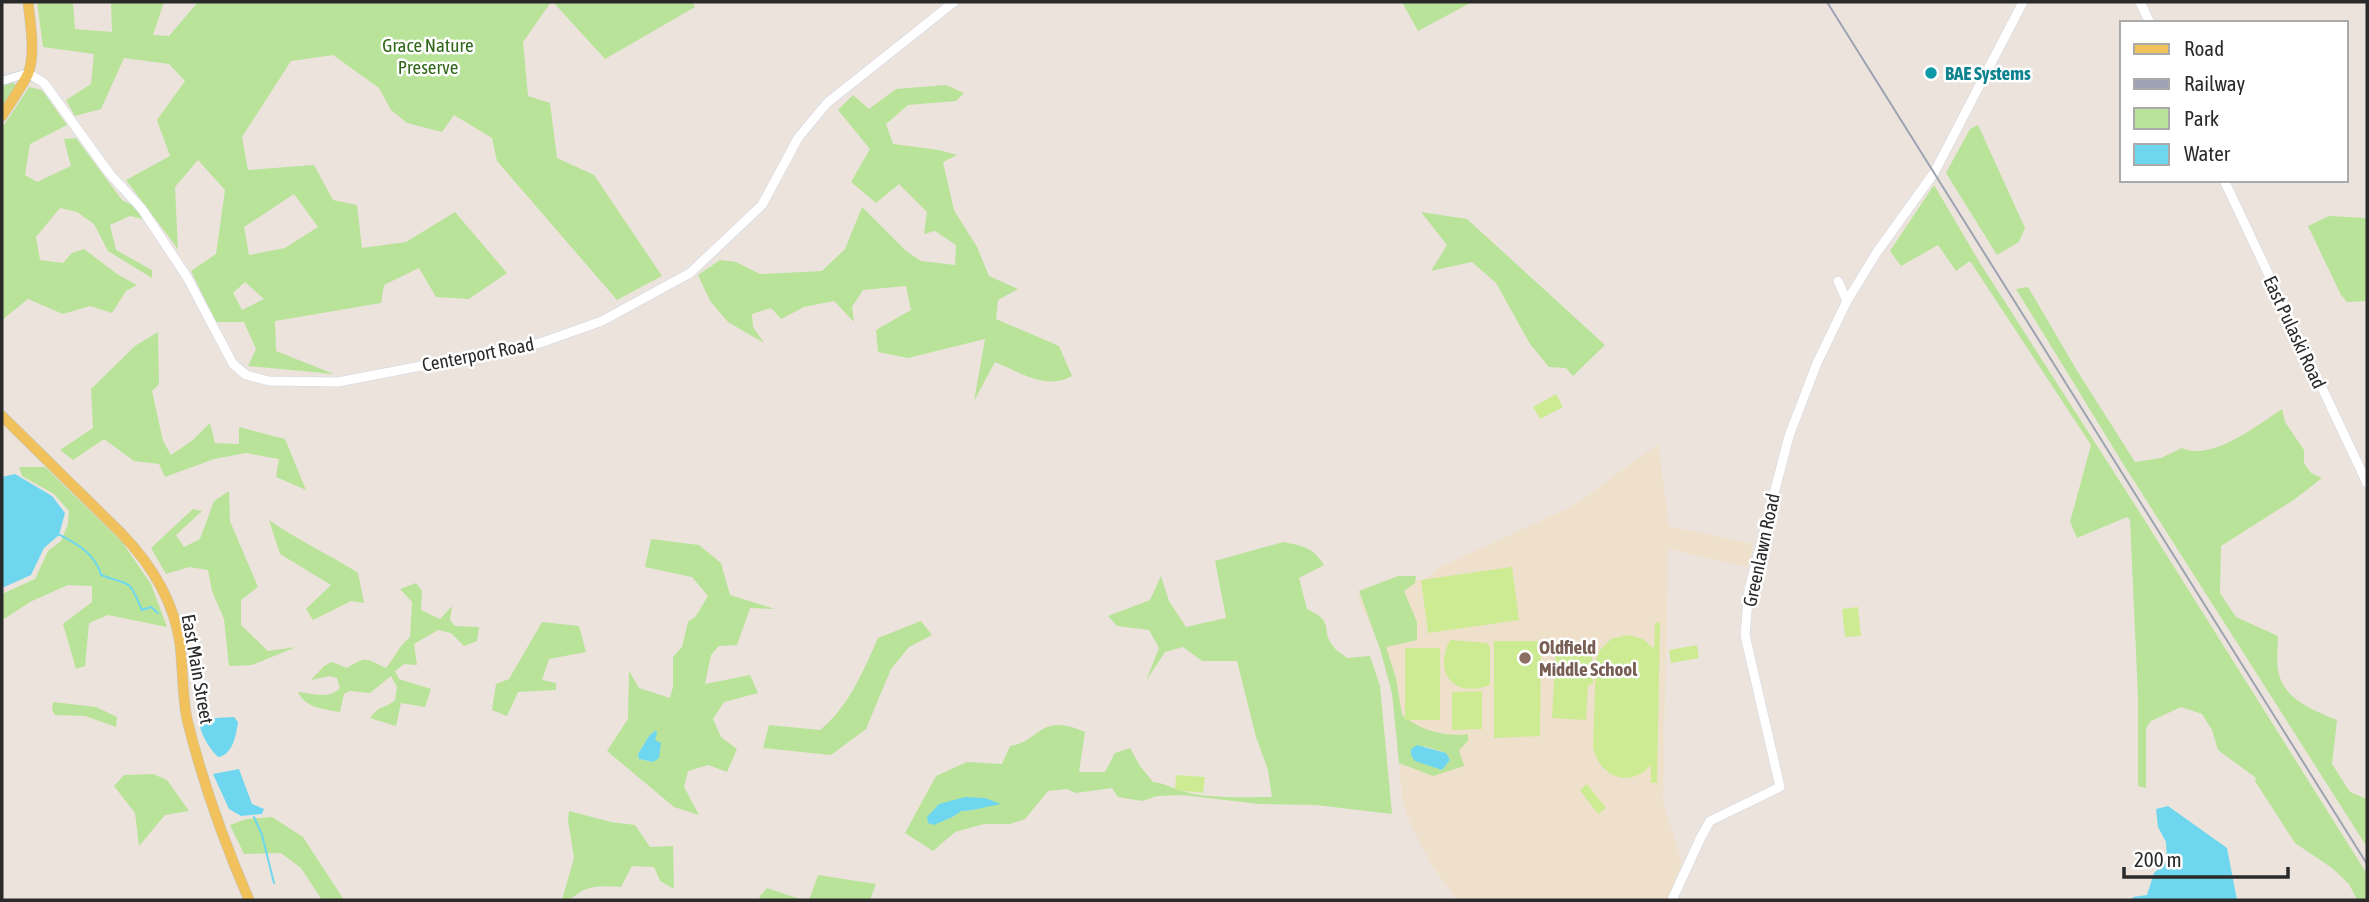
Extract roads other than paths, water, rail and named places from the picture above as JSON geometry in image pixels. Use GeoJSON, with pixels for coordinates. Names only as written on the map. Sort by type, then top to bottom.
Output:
{"type":"FeatureCollection","features":[{"type":"Feature","properties":{"kind":"main road"},"geometry":{"type":"LineString","coordinates":[[2,116],[28,73],[31,33],[28,2]]}},
{"type":"Feature","properties":{"kind":"main road","name":"Centerport Road"},"geometry":{"type":"LineString","coordinates":[[28,73],[44,83],[109,173],[142,209],[187,277],[225,354],[233,364],[246,375],[270,381],[338,382],[540,343],[602,321],[690,273],[762,205],[798,138],[827,103],[954,2]]}},
{"type":"Feature","properties":{"kind":"main road","name":"Greenlawn Road"},"geometry":{"type":"LineString","coordinates":[[1672,900],[1710,821],[1780,787],[1745,635],[1749,590],[1766,518],[1794,424],[1817,363],[1847,301],[1877,252],[1934,173],[2023,2]]}},
{"type":"Feature","properties":{"kind":"main road"},"geometry":{"type":"LineString","coordinates":[[2140,2],[2149,21]]}},
{"type":"Feature","properties":{"kind":"main road","name":"East Pulaski Road"},"geometry":{"type":"LineString","coordinates":[[2225,182],[2367,483]]}},
{"type":"Feature","properties":{"kind":"main road"},"geometry":{"type":"LineString","coordinates":[[1838,281],[1847,301]]}},
{"type":"Feature","properties":{"kind":"main road","name":"East Main Street"},"geometry":{"type":"LineString","coordinates":[[2,416],[137,550],[161,586],[178,633],[185,704],[197,759],[249,900]]}},
{"type":"Feature","properties":{"kind":"street"},"geometry":{"type":"LineString","coordinates":[[2,81],[28,73]]}},
{"type":"Feature","properties":{"kind":"water"},"geometry":{"type":"Polygon","coordinates":[[[15,474],[52,496],[65,513],[59,535],[44,548],[31,575],[2,588],[2,477],[15,474]]]}},
{"type":"Feature","properties":{"kind":"water"},"geometry":{"type":"Polygon","coordinates":[[[234,717],[238,722],[233,744],[227,753],[218,757],[205,740],[198,719],[234,717]]]}},
{"type":"Feature","properties":{"kind":"water"},"geometry":{"type":"Polygon","coordinates":[[[656,730],[655,740],[661,743],[659,758],[653,762],[639,759],[638,754],[656,730]]]}},
{"type":"Feature","properties":{"kind":"water"},"geometry":{"type":"Polygon","coordinates":[[[1417,745],[1446,753],[1450,760],[1442,770],[1415,761],[1411,749],[1417,745]]]}},
{"type":"Feature","properties":{"kind":"water"},"geometry":{"type":"Polygon","coordinates":[[[239,769],[252,804],[264,809],[262,814],[241,816],[229,809],[213,774],[239,769]]]}},
{"type":"Feature","properties":{"kind":"water"},"geometry":{"type":"Polygon","coordinates":[[[965,797],[985,798],[1001,804],[961,811],[934,825],[928,823],[927,817],[939,804],[965,797]]]}},
{"type":"Feature","properties":{"kind":"water"},"geometry":{"type":"Polygon","coordinates":[[[2168,806],[2227,848],[2237,900],[2132,900],[2133,897],[2147,895],[2154,873],[2167,860],[2166,842],[2158,827],[2156,809],[2168,806]]]}},
{"type":"Feature","properties":{"kind":"waterway"},"geometry":{"type":"LineString","coordinates":[[58,534],[90,555],[101,575],[128,585],[142,610],[151,607],[158,613]]}},
{"type":"Feature","properties":{"kind":"waterway"},"geometry":{"type":"LineString","coordinates":[[254,817],[262,835],[274,883]]}},
{"type":"Feature","properties":{"kind":"railway"},"geometry":{"type":"LineString","coordinates":[[1827,2],[2367,864]]}},
{"type":"Feature","properties":{"kind":"place","name":"BAE Systems"},"geometry":{"type":"Point","coordinates":[1931,73]}},
{"type":"Feature","properties":{"kind":"place","name":"Oldfield Middle School"},"geometry":{"type":"Point","coordinates":[1525,658]}},
{"type":"Feature","properties":{"kind":"park label","name":"Grace Nature Preserve"},"geometry":{"type":"Point","coordinates":[428,56]}}]}
